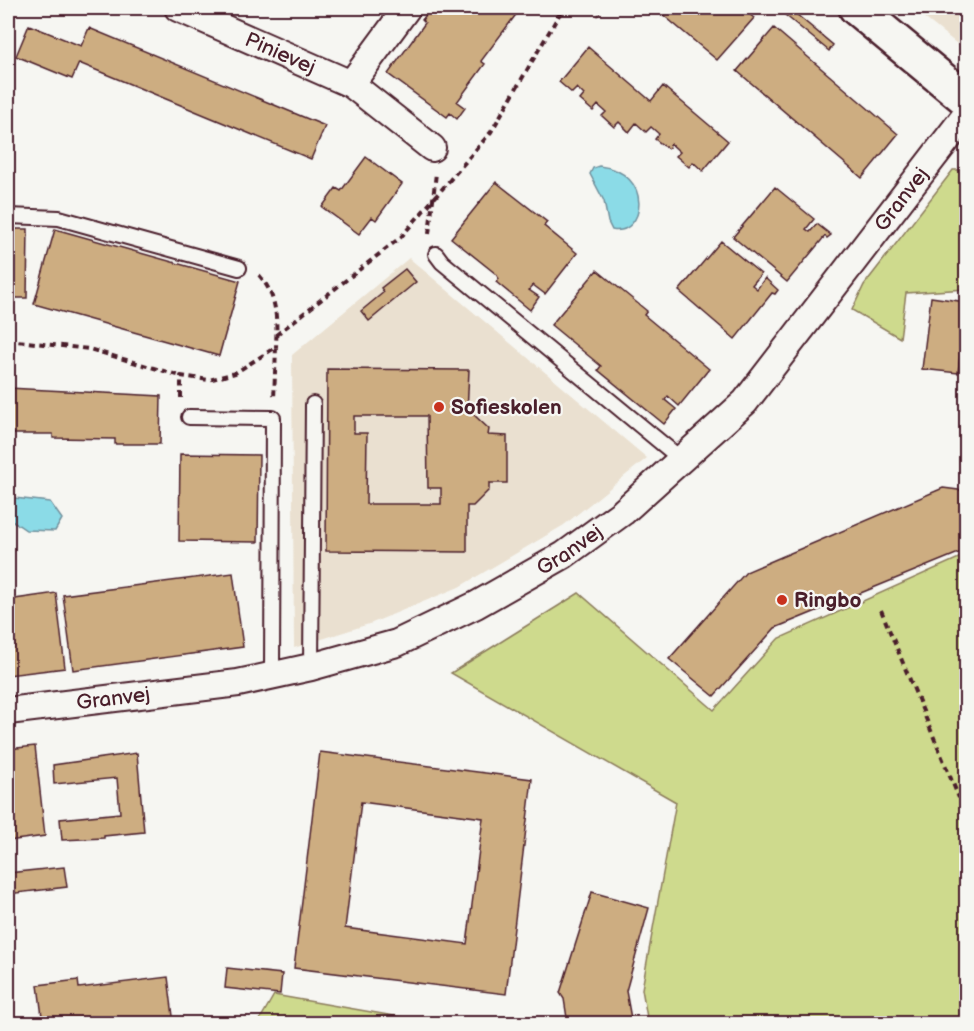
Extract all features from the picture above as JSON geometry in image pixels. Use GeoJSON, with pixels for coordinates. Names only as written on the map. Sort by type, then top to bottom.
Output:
{"type":"FeatureCollection","features":[{"type":"Feature","properties":{"kind":"street","name":"Pinievej"},"geometry":{"type":"LineString","coordinates":[[178,8],[351,84],[432,148]]}},
{"type":"Feature","properties":{"kind":"street"},"geometry":{"type":"LineString","coordinates":[[351,84],[407,8]]}},
{"type":"Feature","properties":{"kind":"street"},"geometry":{"type":"LineString","coordinates":[[856,8],[966,99]]}},
{"type":"Feature","properties":{"kind":"street","name":"Granvej"},"geometry":{"type":"LineString","coordinates":[[8,711],[196,689],[272,676],[397,643],[476,605],[564,555],[623,512],[745,402],[966,115]]}},
{"type":"Feature","properties":{"kind":"lane"},"geometry":{"type":"LineString","coordinates":[[8,216],[59,218],[239,268]]}},
{"type":"Feature","properties":{"kind":"lane"},"geometry":{"type":"LineString","coordinates":[[436,254],[442,262],[682,460]]}},
{"type":"Feature","properties":{"kind":"lane"},"geometry":{"type":"LineString","coordinates":[[311,667],[313,404]]}},
{"type":"Feature","properties":{"kind":"lane"},"geometry":{"type":"LineString","coordinates":[[189,417],[273,418],[272,676]]}},
{"type":"Feature","properties":{"kind":"path"},"geometry":{"type":"LineString","coordinates":[[276,335],[401,237],[434,195],[491,132],[563,8]]}},
{"type":"Feature","properties":{"kind":"path"},"geometry":{"type":"LineString","coordinates":[[590,8],[599,15]]}},
{"type":"Feature","properties":{"kind":"path"},"geometry":{"type":"LineString","coordinates":[[432,148],[436,162],[429,231],[430,245],[436,254]]}},
{"type":"Feature","properties":{"kind":"path"},"geometry":{"type":"LineString","coordinates":[[239,268],[258,274],[269,287],[277,309],[273,418]]}},
{"type":"Feature","properties":{"kind":"path"},"geometry":{"type":"LineString","coordinates":[[8,340],[89,349],[181,376],[209,381],[226,375],[276,347]]}},
{"type":"Feature","properties":{"kind":"path"},"geometry":{"type":"LineString","coordinates":[[181,376],[181,402],[189,417]]}},
{"type":"Feature","properties":{"kind":"path"},"geometry":{"type":"LineString","coordinates":[[881,610],[960,798]]}},
{"type":"Feature","properties":{"kind":"shaded area"},"geometry":{"type":"Polygon","coordinates":[[[912,8],[966,8],[966,51],[912,8]]]}},
{"type":"Feature","properties":{"kind":"shaded area","name":"Sofieskolen"},"geometry":{"type":"Polygon","coordinates":[[[409,258],[647,458],[564,525],[459,587],[372,623],[294,648],[292,355],[409,258]]]}},
{"type":"Feature","properties":{"kind":"green space"},"geometry":{"type":"Polygon","coordinates":[[[953,170],[966,170],[966,289],[906,293],[900,338],[852,310],[864,285],[953,170]]]}},
{"type":"Feature","properties":{"kind":"green space"},"geometry":{"type":"Polygon","coordinates":[[[961,557],[966,558],[966,1023],[648,1023],[642,989],[676,802],[451,673],[579,593],[714,710],[778,639],[961,557]]]}},
{"type":"Feature","properties":{"kind":"green space"},"geometry":{"type":"Polygon","coordinates":[[[274,995],[434,1023],[258,1023],[274,995]]]}},
{"type":"Feature","properties":{"kind":"water"},"geometry":{"type":"Polygon","coordinates":[[[599,166],[617,171],[629,180],[636,191],[639,203],[637,214],[632,224],[623,230],[612,230],[604,201],[590,174],[593,168],[599,166]]]}},
{"type":"Feature","properties":{"kind":"water"},"geometry":{"type":"Polygon","coordinates":[[[14,498],[50,502],[62,519],[55,531],[26,530],[10,519],[8,502],[14,498]]]}},
{"type":"Feature","properties":{"kind":"building"},"geometry":{"type":"Polygon","coordinates":[[[431,8],[521,8],[481,61],[485,64],[457,102],[465,108],[457,119],[450,113],[447,117],[388,74],[425,23],[422,20],[431,8]]]}},
{"type":"Feature","properties":{"kind":"building"},"geometry":{"type":"Polygon","coordinates":[[[655,8],[742,8],[754,18],[717,60],[655,8]]]}},
{"type":"Feature","properties":{"kind":"building"},"geometry":{"type":"Polygon","coordinates":[[[790,9],[833,45],[829,51],[785,15],[790,9]]]}},
{"type":"Feature","properties":{"kind":"building"},"geometry":{"type":"Polygon","coordinates":[[[29,25],[81,46],[89,28],[325,126],[311,159],[79,63],[72,79],[16,56],[29,25]]]}},
{"type":"Feature","properties":{"kind":"building"},"geometry":{"type":"Polygon","coordinates":[[[774,28],[898,134],[862,178],[737,71],[774,28]]]}},
{"type":"Feature","properties":{"kind":"building"},"geometry":{"type":"Polygon","coordinates":[[[588,47],[651,101],[663,86],[728,141],[703,171],[693,162],[689,167],[676,156],[680,152],[671,144],[668,149],[655,139],[659,134],[651,127],[646,132],[636,123],[629,132],[619,122],[614,127],[602,116],[606,112],[598,105],[593,111],[580,100],[584,95],[577,88],[572,93],[559,82],[588,47]]]}},
{"type":"Feature","properties":{"kind":"building"},"geometry":{"type":"Polygon","coordinates":[[[366,157],[402,184],[376,220],[372,217],[359,234],[322,207],[336,188],[341,191],[366,157]]]}},
{"type":"Feature","properties":{"kind":"building"},"geometry":{"type":"Polygon","coordinates":[[[496,182],[547,222],[544,226],[577,253],[545,294],[533,285],[529,290],[539,297],[530,310],[496,282],[499,279],[496,274],[451,238],[496,182]]]}},
{"type":"Feature","properties":{"kind":"building"},"geometry":{"type":"Polygon","coordinates":[[[775,187],[814,219],[806,229],[810,232],[817,224],[831,235],[827,238],[825,236],[787,282],[733,237],[775,187]]]}},
{"type":"Feature","properties":{"kind":"building"},"geometry":{"type":"Polygon","coordinates":[[[8,229],[28,229],[27,298],[8,298],[8,229]]]}},
{"type":"Feature","properties":{"kind":"building"},"geometry":{"type":"Polygon","coordinates":[[[55,229],[240,281],[219,356],[34,304],[55,229]]]}},
{"type":"Feature","properties":{"kind":"building"},"geometry":{"type":"Polygon","coordinates":[[[721,241],[761,274],[752,285],[757,289],[765,278],[778,290],[775,294],[772,293],[735,339],[679,291],[721,241]]]}},
{"type":"Feature","properties":{"kind":"building"},"geometry":{"type":"Polygon","coordinates":[[[405,269],[416,282],[369,321],[361,311],[384,292],[381,288],[405,269]]]}},
{"type":"Feature","properties":{"kind":"building"},"geometry":{"type":"Polygon","coordinates":[[[597,270],[647,311],[644,315],[709,369],[679,406],[668,396],[665,400],[676,409],[664,424],[598,370],[601,366],[551,325],[597,270]]]}},
{"type":"Feature","properties":{"kind":"building"},"geometry":{"type":"Polygon","coordinates":[[[931,297],[966,302],[958,373],[922,369],[931,297]]]}},
{"type":"Feature","properties":{"kind":"building"},"geometry":{"type":"Polygon","coordinates":[[[327,369],[469,370],[467,413],[473,414],[489,429],[488,435],[507,436],[507,483],[489,483],[489,490],[473,506],[467,506],[467,552],[326,551],[327,369]],[[354,416],[354,433],[367,433],[366,504],[441,504],[441,488],[428,488],[427,416],[354,416]]]}},
{"type":"Feature","properties":{"kind":"building"},"geometry":{"type":"Polygon","coordinates":[[[8,388],[161,396],[160,444],[115,444],[115,439],[53,438],[53,434],[8,434],[8,388]]]}},
{"type":"Feature","properties":{"kind":"building"},"geometry":{"type":"Polygon","coordinates":[[[180,454],[259,455],[258,542],[179,541],[180,454]]]}},
{"type":"Feature","properties":{"kind":"building","name":"Ringbo"},"geometry":{"type":"Polygon","coordinates":[[[943,488],[966,491],[966,550],[775,628],[714,696],[669,659],[746,572],[943,488]]]}},
{"type":"Feature","properties":{"kind":"building"},"geometry":{"type":"Polygon","coordinates":[[[233,573],[243,647],[73,670],[63,595],[233,573]]]}},
{"type":"Feature","properties":{"kind":"building"},"geometry":{"type":"Polygon","coordinates":[[[56,593],[65,668],[8,675],[8,600],[56,593]]]}},
{"type":"Feature","properties":{"kind":"building"},"geometry":{"type":"Polygon","coordinates":[[[35,746],[45,836],[8,841],[8,749],[35,746]]]}},
{"type":"Feature","properties":{"kind":"building"},"geometry":{"type":"Polygon","coordinates":[[[320,752],[532,779],[506,994],[294,968],[320,752]],[[361,802],[345,928],[467,944],[483,818],[361,802]]]}},
{"type":"Feature","properties":{"kind":"building"},"geometry":{"type":"Polygon","coordinates":[[[137,753],[144,832],[104,836],[104,838],[62,840],[60,819],[120,813],[117,778],[54,784],[53,765],[137,753]]]}},
{"type":"Feature","properties":{"kind":"building"},"geometry":{"type":"Polygon","coordinates":[[[64,867],[67,887],[8,894],[8,873],[64,867]]]}},
{"type":"Feature","properties":{"kind":"building"},"geometry":{"type":"Polygon","coordinates":[[[592,892],[649,908],[626,991],[632,1024],[568,1024],[564,999],[560,993],[592,892]]]}},
{"type":"Feature","properties":{"kind":"building"},"geometry":{"type":"Polygon","coordinates":[[[8,909],[15,968],[8,969],[8,909]]]}},
{"type":"Feature","properties":{"kind":"building"},"geometry":{"type":"Polygon","coordinates":[[[227,968],[282,974],[280,994],[225,988],[227,968]]]}},
{"type":"Feature","properties":{"kind":"building"},"geometry":{"type":"Polygon","coordinates":[[[168,977],[174,1024],[43,1024],[38,985],[78,980],[79,988],[168,977]]]}},
{"type":"Feature","properties":{"kind":"place","name":"Sofieskolen"},"geometry":{"type":"Point","coordinates":[439,407]}},
{"type":"Feature","properties":{"kind":"place","name":"Ringbo"},"geometry":{"type":"Point","coordinates":[782,600]}}]}
